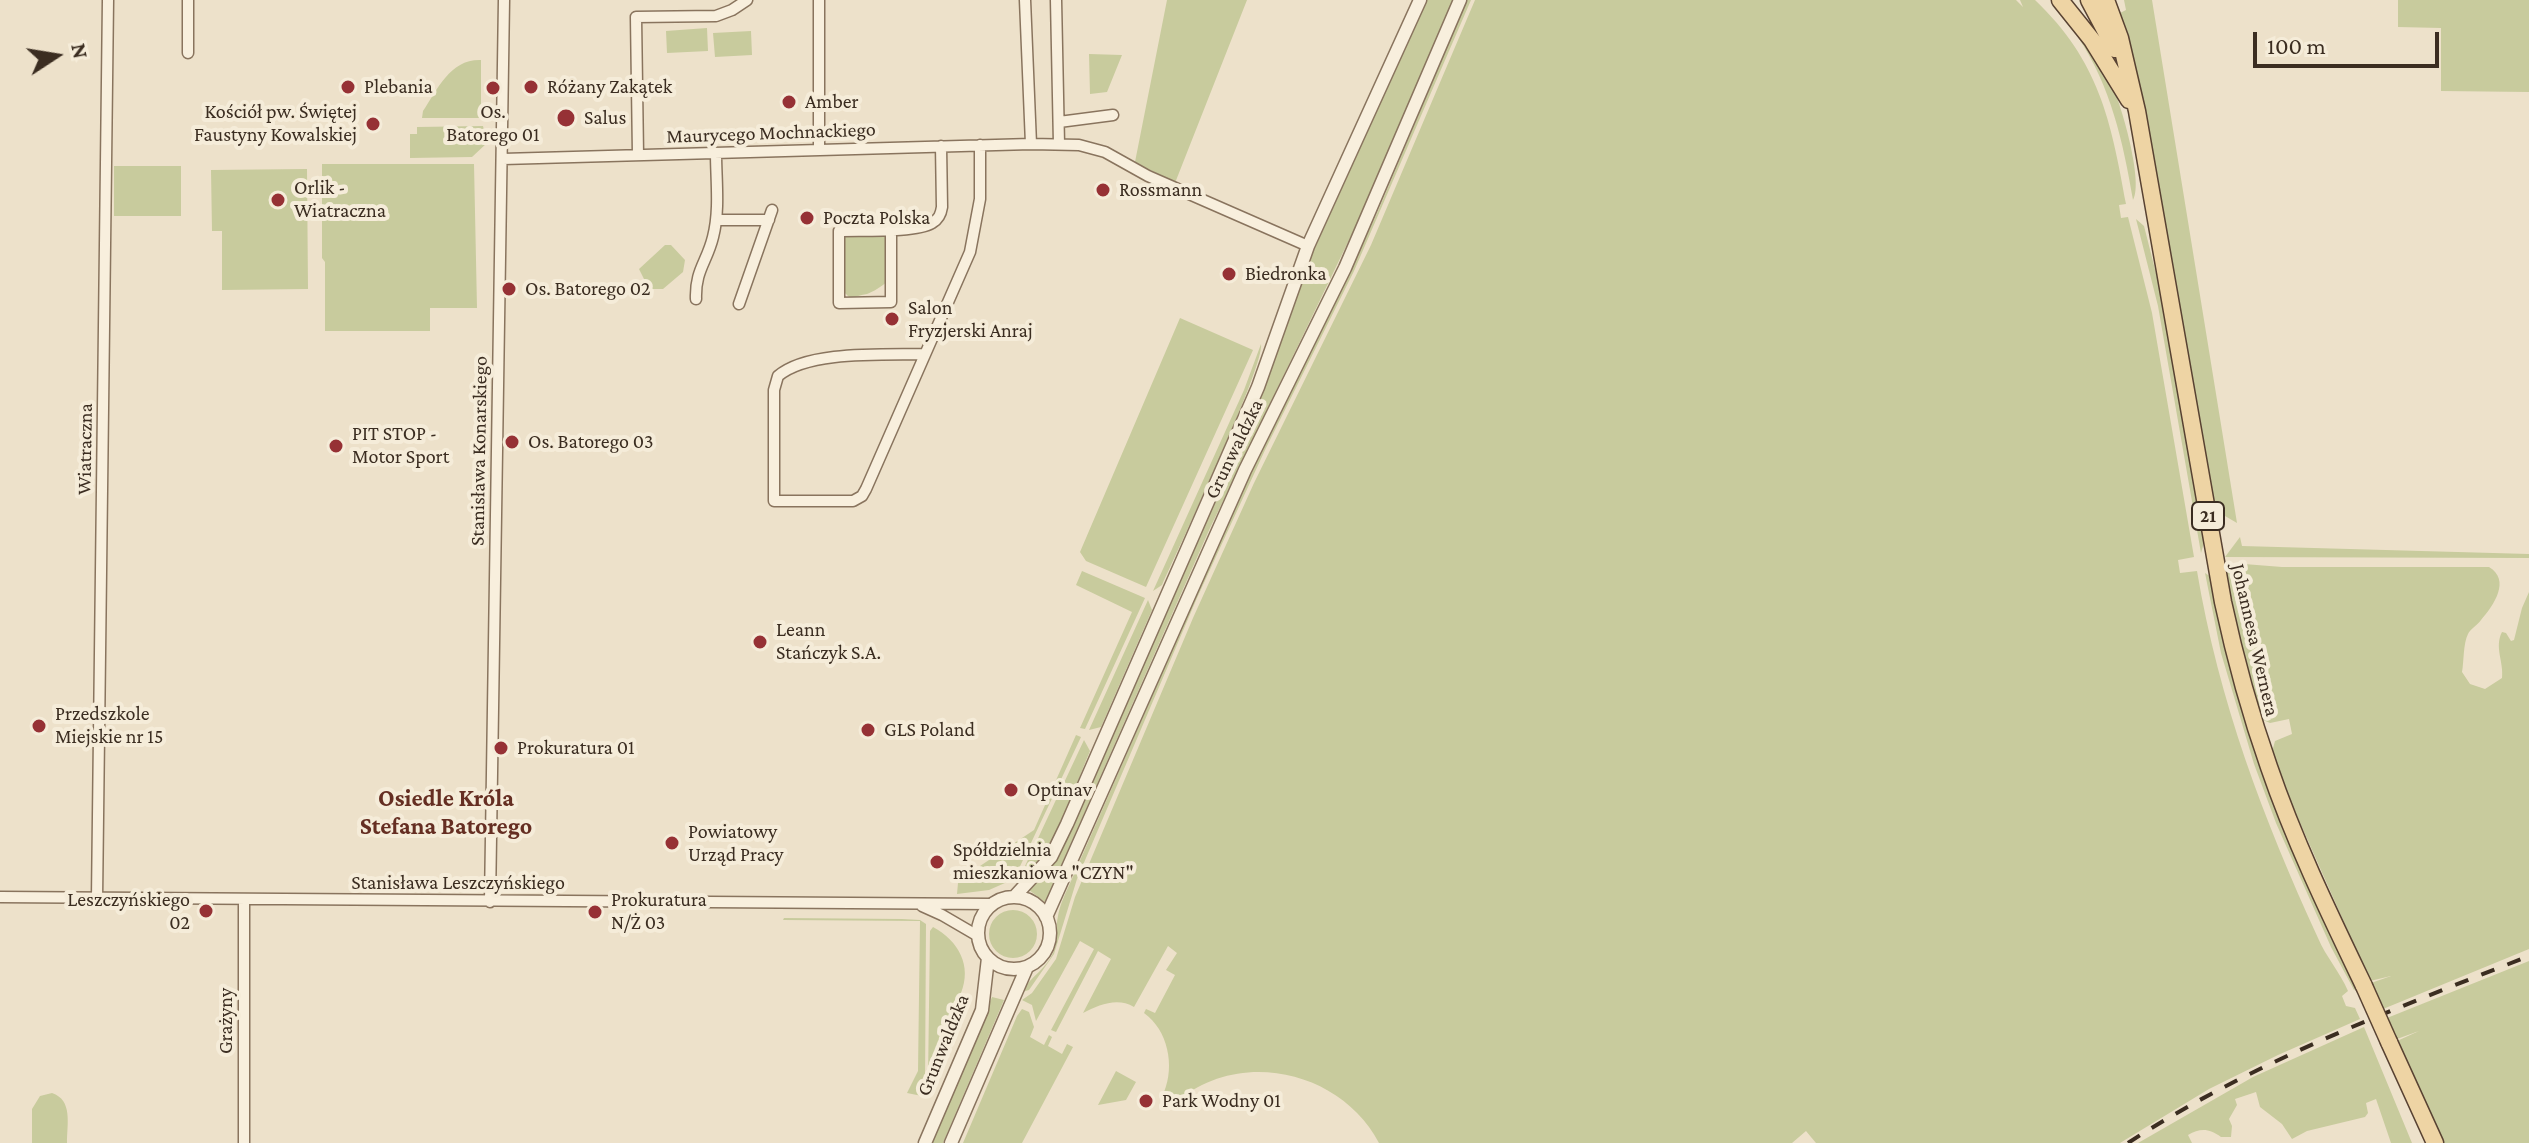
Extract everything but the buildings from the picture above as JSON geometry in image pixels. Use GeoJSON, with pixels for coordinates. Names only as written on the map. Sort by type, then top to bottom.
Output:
{"type":"FeatureCollection","features":[{"type":"Feature","properties":{"kind":"main road","name":"21"},"geometry":{"type":"LineString","coordinates":[[2060,0],[2092,40],[2137,111]]}},
{"type":"Feature","properties":{"kind":"main road","name":"Johannesa Wernera"},"geometry":{"type":"LineString","coordinates":[[2089,0],[2126,68]]}},
{"type":"Feature","properties":{"kind":"main road","name":"Johannesa Wernera"},"geometry":{"type":"LineString","coordinates":[[2106,0],[2120,38],[2137,111],[2218,574],[2239,673],[2281,800],[2320,894],[2435,1143]]}},
{"type":"Feature","properties":{"kind":"street","name":"Wiatraczna"},"geometry":{"type":"LineString","coordinates":[[97,898],[108,0]]}},
{"type":"Feature","properties":{"kind":"street"},"geometry":{"type":"LineString","coordinates":[[188,0],[188,53]]}},
{"type":"Feature","properties":{"kind":"street","name":"Stanisława Konarskiego"},"geometry":{"type":"LineString","coordinates":[[490,902],[504,0]]}},
{"type":"Feature","properties":{"kind":"street"},"geometry":{"type":"LineString","coordinates":[[638,155],[636,17],[716,16],[747,0]]}},
{"type":"Feature","properties":{"kind":"street"},"geometry":{"type":"LineString","coordinates":[[819,0],[819,150]]}},
{"type":"Feature","properties":{"kind":"street"},"geometry":{"type":"LineString","coordinates":[[1025,0],[1036,144]]}},
{"type":"Feature","properties":{"kind":"street"},"geometry":{"type":"LineString","coordinates":[[1056,0],[1059,144]]}},
{"type":"Feature","properties":{"kind":"street","name":"Grunwaldzka"},"geometry":{"type":"LineString","coordinates":[[1015,896],[1051,857],[1067,824],[1258,387],[1308,246],[1420,0]]}},
{"type":"Feature","properties":{"kind":"street","name":"Grunwaldzka"},"geometry":{"type":"LineString","coordinates":[[1046,917],[1245,470],[1345,268],[1460,0]]}},
{"type":"Feature","properties":{"kind":"street"},"geometry":{"type":"LineString","coordinates":[[1059,122],[1113,115]]}},
{"type":"Feature","properties":{"kind":"street"},"geometry":{"type":"LineString","coordinates":[[925,354],[816,359],[782,373],[776,380],[774,390],[774,501],[848,501],[862,496],[925,354],[975,237],[980,199],[980,145]]}},
{"type":"Feature","properties":{"kind":"street","name":"Maurycego Mochnackiego"},"geometry":{"type":"LineString","coordinates":[[503,159],[980,145],[1079,145],[1105,152],[1148,176],[1308,246]]}},
{"type":"Feature","properties":{"kind":"street"},"geometry":{"type":"LineString","coordinates":[[891,229],[891,302],[839,303],[839,231],[923,227],[932,223],[940,216],[942,207],[941,146]]}},
{"type":"Feature","properties":{"kind":"street"},"geometry":{"type":"LineString","coordinates":[[696,299],[698,274],[712,241],[716,220],[716,153]]}},
{"type":"Feature","properties":{"kind":"street"},"geometry":{"type":"LineString","coordinates":[[716,220],[770,215],[739,304]]}},
{"type":"Feature","properties":{"kind":"street"},"geometry":{"type":"LineString","coordinates":[[1015,896],[1027,899],[1039,906],[1046,917],[1050,931],[1048,946],[1027,967],[1013,969],[1000,966],[988,958],[981,948],[979,924],[992,904],[1003,898],[1015,896]]}},
{"type":"Feature","properties":{"kind":"street","name":"Stanisława Leszczyńskiego"},"geometry":{"type":"LineString","coordinates":[[0,897],[992,904]]}},
{"type":"Feature","properties":{"kind":"street","name":"Grażyny"},"geometry":{"type":"LineString","coordinates":[[244,899],[244,1143]]}},
{"type":"Feature","properties":{"kind":"street","name":"Stanisława Leszczyńskiego"},"geometry":{"type":"LineString","coordinates":[[916,904],[978,936]]}},
{"type":"Feature","properties":{"kind":"street","name":"Grunwaldzka"},"geometry":{"type":"LineString","coordinates":[[925,1143],[982,1010],[988,958]]}},
{"type":"Feature","properties":{"kind":"street"},"geometry":{"type":"LineString","coordinates":[[951,1143],[1027,967]]}},
{"type":"Feature","properties":{"kind":"green space"},"geometry":{"type":"Polygon","coordinates":[[[1167,0],[1247,0],[1175,183],[1135,162],[1167,0]]]}},
{"type":"Feature","properties":{"kind":"green space"},"geometry":{"type":"Polygon","coordinates":[[[1427,0],[1453,0],[1362,213],[1210,528],[1045,902],[1029,890],[1046,874],[1063,845],[1309,261],[1427,0]]]}},
{"type":"Feature","properties":{"kind":"green space"},"geometry":{"type":"Polygon","coordinates":[[[1467,0],[1471,0],[1354,271],[1265,450],[1197,598],[1077,879],[1054,954],[1029,990],[1022,992],[1053,953],[1058,916],[1065,894],[1239,498],[1378,211],[1467,0]]]}},
{"type":"Feature","properties":{"kind":"green space"},"geometry":{"type":"Polygon","coordinates":[[[1475,0],[2016,0],[2023,7],[2020,0],[2035,0],[2057,23],[2088,69],[2099,93],[2126,204],[2119,205],[2121,218],[2128,217],[2152,313],[2194,557],[2178,560],[2180,573],[2197,571],[2217,667],[2261,804],[2318,938],[2348,991],[2342,996],[2346,1006],[2355,1008],[2360,1019],[2209,1089],[2120,1143],[1816,1143],[1806,1131],[1792,1143],[1379,1143],[1362,1119],[1341,1099],[1316,1084],[1289,1075],[1260,1072],[1232,1075],[1204,1084],[1179,1100],[1164,1092],[1169,1071],[1167,1049],[1159,1029],[1144,1013],[1146,1009],[1155,1013],[1175,975],[1166,970],[1177,953],[1168,946],[1134,1007],[1115,1002],[1083,1013],[1111,959],[1098,951],[1056,1032],[1051,1030],[1094,949],[1080,941],[1036,1021],[1032,1005],[1022,1000],[1032,993],[1056,959],[1075,897],[1193,618],[1254,483],[1371,245],[1475,0]]]}},
{"type":"Feature","properties":{"kind":"green space"},"geometry":{"type":"Polygon","coordinates":[[[2124,0],[2152,0],[2237,523],[2213,503],[2116,15],[2126,10],[2124,0]]]}},
{"type":"Feature","properties":{"kind":"green space"},"geometry":{"type":"Polygon","coordinates":[[[2398,0],[2529,0],[2529,92],[2441,91],[2441,28],[2398,27],[2398,0]]]}},
{"type":"Feature","properties":{"kind":"green space"},"geometry":{"type":"Polygon","coordinates":[[[707,28],[708,51],[667,53],[666,31],[707,28]]]}},
{"type":"Feature","properties":{"kind":"green space"},"geometry":{"type":"Polygon","coordinates":[[[751,31],[752,55],[715,57],[713,33],[751,31]]]}},
{"type":"Feature","properties":{"kind":"green space"},"geometry":{"type":"Polygon","coordinates":[[[2082,34],[2111,83],[2120,107],[2134,160],[2136,191],[2133,200],[2114,115],[2099,75],[2078,37],[2082,34]]]}},
{"type":"Feature","properties":{"kind":"green space"},"geometry":{"type":"Polygon","coordinates":[[[1089,54],[1122,55],[1107,92],[1090,94],[1089,54]]]}},
{"type":"Feature","properties":{"kind":"green space"},"geometry":{"type":"Polygon","coordinates":[[[481,60],[481,118],[422,118],[423,111],[453,70],[461,64],[481,60]]]}},
{"type":"Feature","properties":{"kind":"green space"},"geometry":{"type":"Polygon","coordinates":[[[483,126],[487,143],[472,157],[410,158],[410,134],[417,134],[417,127],[483,126]]]}},
{"type":"Feature","properties":{"kind":"green space"},"geometry":{"type":"Polygon","coordinates":[[[322,164],[474,164],[477,308],[430,308],[430,331],[325,331],[322,164]]]}},
{"type":"Feature","properties":{"kind":"green space"},"geometry":{"type":"Polygon","coordinates":[[[114,166],[181,166],[181,216],[114,216],[114,166]]]}},
{"type":"Feature","properties":{"kind":"green space","name":"Orlik - Wiatraczna"},"geometry":{"type":"Polygon","coordinates":[[[307,169],[308,289],[222,290],[222,231],[212,231],[211,170],[307,169]]]}},
{"type":"Feature","properties":{"kind":"green space"},"geometry":{"type":"Polygon","coordinates":[[[2136,219],[2144,226],[2162,297],[2205,539],[2201,553],[2158,306],[2136,219]]]}},
{"type":"Feature","properties":{"kind":"green space"},"geometry":{"type":"Polygon","coordinates":[[[884,233],[888,239],[887,282],[851,299],[842,290],[844,238],[847,235],[884,233]]]}},
{"type":"Feature","properties":{"kind":"green space"},"geometry":{"type":"Polygon","coordinates":[[[665,245],[671,245],[685,260],[683,272],[663,289],[649,289],[639,269],[665,245]]]}},
{"type":"Feature","properties":{"kind":"green space"},"geometry":{"type":"Polygon","coordinates":[[[1180,318],[1253,350],[1146,587],[1086,561],[1080,552],[1180,318]]]}},
{"type":"Feature","properties":{"kind":"green space"},"geometry":{"type":"Polygon","coordinates":[[[1261,344],[1259,359],[1219,460],[1162,585],[1153,591],[1244,390],[1261,344]]]}},
{"type":"Feature","properties":{"kind":"green space"},"geometry":{"type":"Polygon","coordinates":[[[2240,537],[2242,546],[2529,554],[2529,558],[2225,557],[2240,537]]]}},
{"type":"Feature","properties":{"kind":"green space"},"geometry":{"type":"Polygon","coordinates":[[[2224,566],[2282,567],[2489,567],[2496,572],[2500,586],[2486,614],[2468,634],[2462,672],[2470,684],[2485,689],[2502,678],[2500,638],[2502,632],[2511,641],[2514,640],[2529,592],[2529,949],[2383,1009],[2371,983],[2391,976],[2370,981],[2286,791],[2272,752],[2275,741],[2292,734],[2289,719],[2270,723],[2261,719],[2238,638],[2224,566]]]}},
{"type":"Feature","properties":{"kind":"green space"},"geometry":{"type":"Polygon","coordinates":[[[1082,571],[1145,598],[1085,729],[1080,728],[1132,612],[1076,585],[1082,571]]]}},
{"type":"Feature","properties":{"kind":"green space"},"geometry":{"type":"Polygon","coordinates":[[[2205,573],[2211,577],[2226,649],[2354,990],[2331,947],[2276,823],[2254,764],[2221,653],[2205,573]]]}},
{"type":"Feature","properties":{"kind":"green space"},"geometry":{"type":"Polygon","coordinates":[[[1148,600],[1152,610],[1101,727],[1089,730],[1148,600]]]}},
{"type":"Feature","properties":{"kind":"green space"},"geometry":{"type":"Polygon","coordinates":[[[1076,735],[1081,737],[1014,879],[989,890],[957,894],[958,883],[968,874],[1034,830],[1076,735]]]}},
{"type":"Feature","properties":{"kind":"green space"},"geometry":{"type":"Polygon","coordinates":[[[1084,740],[1090,751],[1061,821],[1042,855],[1018,881],[1084,740]]]}},
{"type":"Feature","properties":{"kind":"green space"},"geometry":{"type":"Polygon","coordinates":[[[1013,910],[1030,917],[1037,934],[1030,951],[1013,958],[996,951],[989,934],[996,917],[1013,910]]]}},
{"type":"Feature","properties":{"kind":"green space"},"geometry":{"type":"Polygon","coordinates":[[[784,918],[902,919],[920,920],[926,924],[925,1087],[922,1096],[907,1093],[918,1071],[920,921],[784,918]]]}},
{"type":"Feature","properties":{"kind":"green space"},"geometry":{"type":"Polygon","coordinates":[[[933,927],[956,947],[965,973],[961,993],[964,995],[928,1080],[930,931],[933,927]]]}},
{"type":"Feature","properties":{"kind":"green space"},"geometry":{"type":"Polygon","coordinates":[[[2529,961],[2529,1143],[2443,1143],[2397,1041],[2419,1031],[2397,1039],[2387,1018],[2529,961]]]}},
{"type":"Feature","properties":{"kind":"green space"},"geometry":{"type":"Polygon","coordinates":[[[992,997],[1004,1000],[943,1143],[932,1143],[992,997]]]}},
{"type":"Feature","properties":{"kind":"green space"},"geometry":{"type":"Polygon","coordinates":[[[1022,1009],[1029,1012],[1034,1027],[1030,1037],[1044,1045],[1049,1035],[1052,1037],[1048,1046],[1062,1054],[1067,1044],[1073,1047],[1022,1143],[963,1143],[1017,1016],[1022,1009]]]}},
{"type":"Feature","properties":{"kind":"green space"},"geometry":{"type":"Polygon","coordinates":[[[2364,1027],[2412,1143],[2391,1143],[2376,1099],[2366,1103],[2368,1113],[2365,1117],[2307,1131],[2292,1139],[2282,1124],[2260,1107],[2256,1092],[2235,1099],[2237,1105],[2229,1119],[2231,1137],[2201,1130],[2188,1135],[2192,1143],[2138,1143],[2253,1077],[2364,1027]]]}},
{"type":"Feature","properties":{"kind":"green space"},"geometry":{"type":"Polygon","coordinates":[[[1116,1071],[1136,1082],[1126,1100],[1098,1105],[1116,1071]]]}},
{"type":"Feature","properties":{"kind":"green space"},"geometry":{"type":"Polygon","coordinates":[[[52,1093],[59,1096],[66,1107],[67,1143],[32,1143],[32,1109],[40,1096],[52,1093]]]}},
{"type":"Feature","properties":{"kind":"railway"},"geometry":{"type":"LineString","coordinates":[[2128,1143],[2273,1062],[2529,956]]}},
{"type":"Feature","properties":{"kind":"place","name":"Plebania"},"geometry":{"type":"Point","coordinates":[348,87]}},
{"type":"Feature","properties":{"kind":"place","name":"Różany Zakątek"},"geometry":{"type":"Point","coordinates":[531,87]}},
{"type":"Feature","properties":{"kind":"place","name":"Os. Batorego 01"},"geometry":{"type":"Point","coordinates":[493,88]}},
{"type":"Feature","properties":{"kind":"place","name":"Amber"},"geometry":{"type":"Point","coordinates":[789,102]}},
{"type":"Feature","properties":{"kind":"place","name":"Salus"},"geometry":{"type":"Point","coordinates":[566,118]}},
{"type":"Feature","properties":{"kind":"place","name":"Kościół pw. Świętej Faustyny Kowalskiej"},"geometry":{"type":"Point","coordinates":[373,124]}},
{"type":"Feature","properties":{"kind":"place","name":"Rossmann"},"geometry":{"type":"Point","coordinates":[1103,190]}},
{"type":"Feature","properties":{"kind":"place","name":"Orlik - Wiatraczna"},"geometry":{"type":"Point","coordinates":[278,200]}},
{"type":"Feature","properties":{"kind":"place","name":"Poczta Polska"},"geometry":{"type":"Point","coordinates":[807,218]}},
{"type":"Feature","properties":{"kind":"place","name":"Biedronka"},"geometry":{"type":"Point","coordinates":[1229,274]}},
{"type":"Feature","properties":{"kind":"place","name":"Os. Batorego 02"},"geometry":{"type":"Point","coordinates":[509,289]}},
{"type":"Feature","properties":{"kind":"place","name":"Salon Fryzjerski Anraj"},"geometry":{"type":"Point","coordinates":[892,319]}},
{"type":"Feature","properties":{"kind":"place","name":"Os. Batorego 03"},"geometry":{"type":"Point","coordinates":[512,442]}},
{"type":"Feature","properties":{"kind":"place","name":"PIT STOP - Motor Sport"},"geometry":{"type":"Point","coordinates":[336,446]}},
{"type":"Feature","properties":{"kind":"place","name":"Leann Stańczyk S.A."},"geometry":{"type":"Point","coordinates":[760,642]}},
{"type":"Feature","properties":{"kind":"place","name":"Przedszkole Miejskie nr 15"},"geometry":{"type":"Point","coordinates":[39,726]}},
{"type":"Feature","properties":{"kind":"place","name":"GLS Poland"},"geometry":{"type":"Point","coordinates":[868,730]}},
{"type":"Feature","properties":{"kind":"place","name":"Prokuratura 01"},"geometry":{"type":"Point","coordinates":[501,748]}},
{"type":"Feature","properties":{"kind":"place","name":"Optinav"},"geometry":{"type":"Point","coordinates":[1011,790]}},
{"type":"Feature","properties":{"kind":"place","name":"Powiatowy Urząd Pracy"},"geometry":{"type":"Point","coordinates":[672,843]}},
{"type":"Feature","properties":{"kind":"place","name":"Spółdzielnia mieszkaniowa \"CZYN\""},"geometry":{"type":"Point","coordinates":[937,862]}},
{"type":"Feature","properties":{"kind":"place","name":"Leszczyńskiego 02"},"geometry":{"type":"Point","coordinates":[206,911]}},
{"type":"Feature","properties":{"kind":"place","name":"Prokuratura N/Ż 03"},"geometry":{"type":"Point","coordinates":[595,912]}},
{"type":"Feature","properties":{"kind":"place","name":"Park Wodny 01"},"geometry":{"type":"Point","coordinates":[1146,1101]}},
{"type":"Feature","properties":{"kind":"district","name":"Osiedle Króla Stefana Batorego"},"geometry":{"type":"Point","coordinates":[446,813]}}]}
